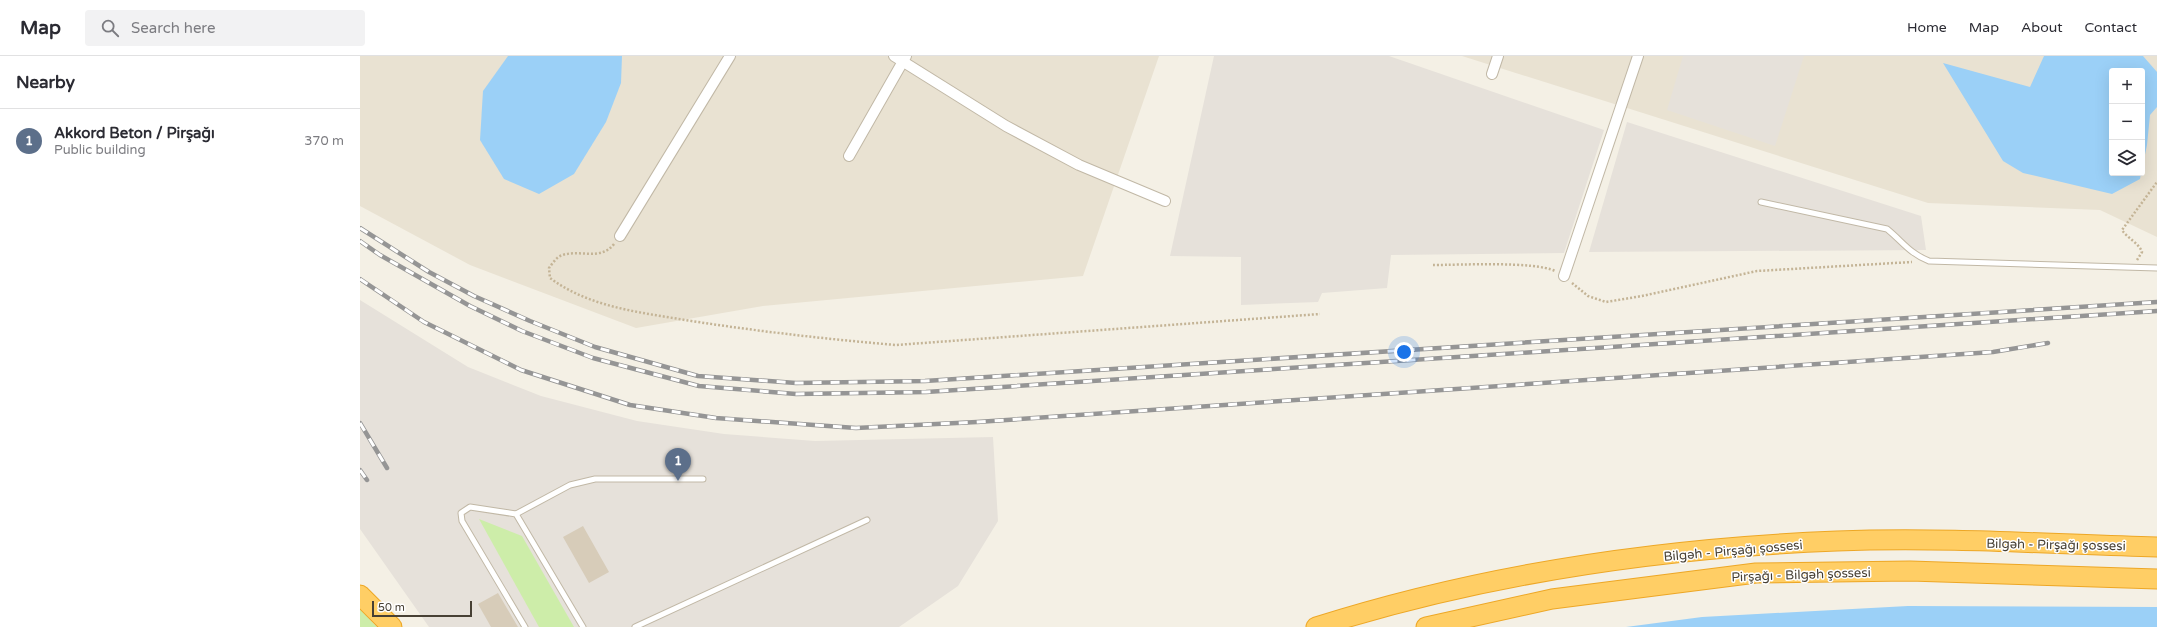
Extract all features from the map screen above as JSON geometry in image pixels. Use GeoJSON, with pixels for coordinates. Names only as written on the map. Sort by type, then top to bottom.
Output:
{"type":"FeatureCollection","features":[{"type":"Feature","properties":{"kind":"highway","name":"Bilgəh - Pirşağı şossesi"},"geometry":{"type":"LineString","coordinates":[[1316,627],[1429,596],[1543,573],[1647,557],[1754,546],[1838,541],[1913,540],[2157,547]]}},
{"type":"Feature","properties":{"kind":"highway","name":"Pirşağı - Bilgəh şossesi"},"geometry":{"type":"LineString","coordinates":[[1426,627],[1552,599],[1756,573],[1910,571],[2157,579]]}},
{"type":"Feature","properties":{"kind":"highway"},"geometry":{"type":"LineString","coordinates":[[360,595],[392,627]]}},
{"type":"Feature","properties":{"kind":"street"},"geometry":{"type":"LineString","coordinates":[[620,236],[730,56]]}},
{"type":"Feature","properties":{"kind":"street"},"geometry":{"type":"LineString","coordinates":[[1492,74],[1498,56]]}},
{"type":"Feature","properties":{"kind":"street"},"geometry":{"type":"LineString","coordinates":[[1564,276],[1638,56]]}},
{"type":"Feature","properties":{"kind":"street"},"geometry":{"type":"LineString","coordinates":[[849,156],[901,58],[1025,137],[1079,165],[1165,201]]}},
{"type":"Feature","properties":{"kind":"lane"},"geometry":{"type":"LineString","coordinates":[[1761,202],[1887,229],[1900,239],[1914,255],[1929,261],[2157,268]]}},
{"type":"Feature","properties":{"kind":"lane"},"geometry":{"type":"LineString","coordinates":[[525,627],[462,521],[461,513],[470,507],[516,514],[570,485],[595,479],[703,479]]}},
{"type":"Feature","properties":{"kind":"lane"},"geometry":{"type":"LineString","coordinates":[[516,514],[583,627]]}},
{"type":"Feature","properties":{"kind":"lane"},"geometry":{"type":"LineString","coordinates":[[635,627],[867,520]]}},
{"type":"Feature","properties":{"kind":"path"},"geometry":{"type":"LineString","coordinates":[[2129,268],[2142,252],[2141,248],[2125,236],[2122,230],[2157,182]]}},
{"type":"Feature","properties":{"kind":"path"},"geometry":{"type":"LineString","coordinates":[[620,236],[611,248],[597,255],[575,253],[559,256],[549,268],[550,278],[565,289],[614,308],[716,325],[896,345],[1320,314]]}},
{"type":"Feature","properties":{"kind":"path"},"geometry":{"type":"LineString","coordinates":[[1433,265],[1532,266],[1548,268],[1564,276],[1588,296],[1606,302],[1757,271],[1929,261]]}},
{"type":"Feature","properties":{"kind":"shaded area"},"geometry":{"type":"Polygon","coordinates":[[[360,56],[1159,56],[1083,276],[763,306],[636,328],[470,265],[360,206],[360,56]]]}},
{"type":"Feature","properties":{"kind":"shaded area"},"geometry":{"type":"Polygon","coordinates":[[[1214,56],[1389,56],[1604,130],[1564,253],[1391,255],[1387,288],[1322,293],[1318,302],[1241,305],[1241,257],[1170,256],[1214,56]]]}},
{"type":"Feature","properties":{"kind":"shaded area"},"geometry":{"type":"Polygon","coordinates":[[[1462,56],[2157,56],[2157,237],[2100,210],[1928,203],[1462,56]]]}},
{"type":"Feature","properties":{"kind":"shaded area"},"geometry":{"type":"Polygon","coordinates":[[[1683,56],[1804,56],[1775,146],[1667,110],[1683,56]]]}},
{"type":"Feature","properties":{"kind":"shaded area"},"geometry":{"type":"Polygon","coordinates":[[[1627,122],[1921,216],[1926,250],[1589,252],[1627,122]]]}},
{"type":"Feature","properties":{"kind":"shaded area"},"geometry":{"type":"Polygon","coordinates":[[[360,300],[468,367],[541,396],[637,421],[724,434],[815,441],[993,437],[998,521],[958,586],[899,627],[429,627],[360,529],[360,300]]]}},
{"type":"Feature","properties":{"kind":"green space"},"geometry":{"type":"Polygon","coordinates":[[[479,519],[522,536],[574,627],[539,627],[479,519]]]}},
{"type":"Feature","properties":{"kind":"green space"},"geometry":{"type":"Polygon","coordinates":[[[360,609],[377,627],[360,627],[360,609]]]}},
{"type":"Feature","properties":{"kind":"water"},"geometry":{"type":"Polygon","coordinates":[[[508,56],[622,56],[621,83],[606,122],[574,174],[539,194],[504,179],[480,140],[483,91],[508,56]]]}},
{"type":"Feature","properties":{"kind":"water"},"geometry":{"type":"Polygon","coordinates":[[[2044,56],[2143,56],[2157,72],[2157,107],[2150,115],[2145,155],[2145,68],[2109,68],[2109,176],[2140,176],[2140,179],[2112,194],[2023,173],[2003,161],[1943,63],[2030,87],[2044,56]]]}},
{"type":"Feature","properties":{"kind":"water"},"geometry":{"type":"Polygon","coordinates":[[[1908,606],[2157,607],[2157,627],[1626,627],[1702,617],[1908,606]]]}},
{"type":"Feature","properties":{"kind":"building"},"geometry":{"type":"Polygon","coordinates":[[[583,526],[609,572],[589,583],[563,537],[583,526]]]}},
{"type":"Feature","properties":{"kind":"building"},"geometry":{"type":"Polygon","coordinates":[[[498,593],[518,627],[491,627],[478,604],[498,593]]]}},
{"type":"Feature","properties":{"kind":"railway"},"geometry":{"type":"LineString","coordinates":[[360,228],[429,272],[474,296],[530,321],[595,347],[698,376],[796,383],[925,381],[2157,302]]}},
{"type":"Feature","properties":{"kind":"railway"},"geometry":{"type":"LineString","coordinates":[[360,241],[380,255],[470,306],[522,331],[593,358],[699,386],[796,394],[926,392],[2157,311]]}},
{"type":"Feature","properties":{"kind":"railway"},"geometry":{"type":"LineString","coordinates":[[360,279],[424,322],[521,370],[630,405],[716,418],[856,428],[977,422],[1993,352],[2048,343]]}},
{"type":"Feature","properties":{"kind":"railway"},"geometry":{"type":"LineString","coordinates":[[360,423],[387,468]]}},
{"type":"Feature","properties":{"kind":"railway"},"geometry":{"type":"LineString","coordinates":[[360,470],[367,480]]}},
{"type":"Feature","properties":{"kind":"place","name":"Akkord Beton / Pirşağı"},"geometry":{"type":"Point","coordinates":[678,481]}}]}
